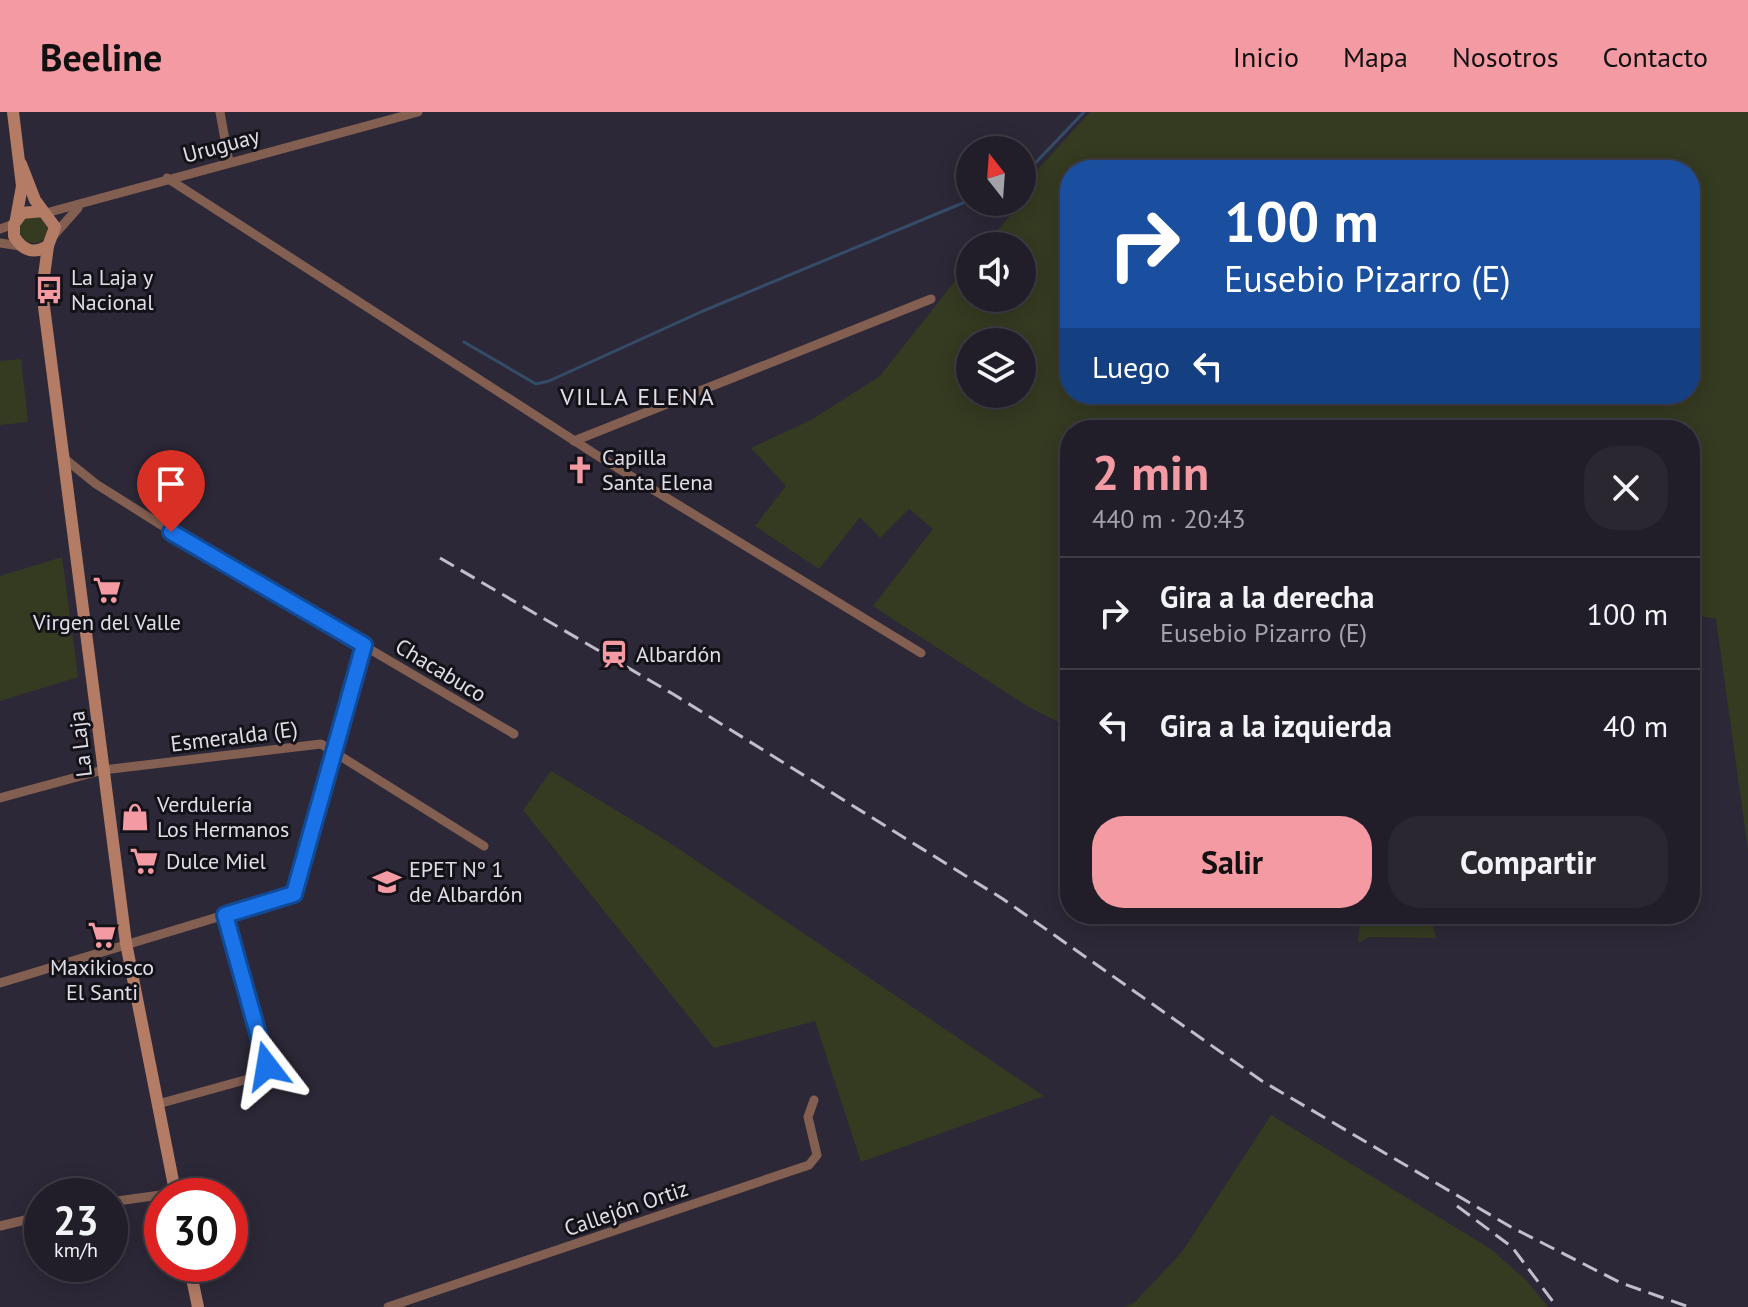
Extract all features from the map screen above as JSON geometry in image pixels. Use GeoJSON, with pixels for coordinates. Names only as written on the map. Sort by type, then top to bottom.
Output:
{"type":"FeatureCollection","features":[{"type":"Feature","properties":{"kind":"main road"},"geometry":{"type":"LineString","coordinates":[[13,112],[22,186],[14,236],[22,247],[32,251],[51,240],[55,227],[35,200],[21,164]]}},
{"type":"Feature","properties":{"kind":"main road"},"geometry":{"type":"LineString","coordinates":[[14,222],[22,213],[45,212]]}},
{"type":"Feature","properties":{"kind":"main road","name":"La Laja"},"geometry":{"type":"LineString","coordinates":[[41,285],[51,240]]}},
{"type":"Feature","properties":{"kind":"main road","name":"La Laja"},"geometry":{"type":"LineString","coordinates":[[22,247],[41,285],[126,943],[172,1178]]}},
{"type":"Feature","properties":{"kind":"main road"},"geometry":{"type":"LineString","coordinates":[[193,1282],[198,1307]]}},
{"type":"Feature","properties":{"kind":"street"},"geometry":{"type":"LineString","coordinates":[[220,112],[229,162]]}},
{"type":"Feature","properties":{"kind":"street","name":"Uruguay"},"geometry":{"type":"LineString","coordinates":[[45,212],[81,206],[167,178],[418,112]]}},
{"type":"Feature","properties":{"kind":"street"},"geometry":{"type":"LineString","coordinates":[[167,178],[574,441],[921,653]]}},
{"type":"Feature","properties":{"kind":"street","name":"Uruguay"},"geometry":{"type":"LineString","coordinates":[[51,240],[81,206]]}},
{"type":"Feature","properties":{"kind":"street"},"geometry":{"type":"LineString","coordinates":[[0,229],[14,222]]}},
{"type":"Feature","properties":{"kind":"street"},"geometry":{"type":"LineString","coordinates":[[0,243],[22,247]]}},
{"type":"Feature","properties":{"kind":"street"},"geometry":{"type":"LineString","coordinates":[[574,441],[931,299]]}},
{"type":"Feature","properties":{"kind":"street","name":"Chacabuco"},"geometry":{"type":"LineString","coordinates":[[65,459],[96,484],[196,547],[514,734]]}},
{"type":"Feature","properties":{"kind":"street"},"geometry":{"type":"LineString","coordinates":[[0,983],[294,894],[364,645]]}},
{"type":"Feature","properties":{"kind":"street","name":"Esmeralda (E)"},"geometry":{"type":"LineString","coordinates":[[0,798],[103,770],[321,744],[484,846]]}},
{"type":"Feature","properties":{"kind":"street"},"geometry":{"type":"LineString","coordinates":[[158,1104],[259,1076],[267,1066],[225,915]]}},
{"type":"Feature","properties":{"kind":"street","name":"Callejón Ortiz"},"geometry":{"type":"LineString","coordinates":[[388,1307],[809,1165],[817,1155],[808,1117],[814,1100]]}},
{"type":"Feature","properties":{"kind":"street"},"geometry":{"type":"LineString","coordinates":[[0,1226],[24,1220]]}},
{"type":"Feature","properties":{"kind":"green space"},"geometry":{"type":"Polygon","coordinates":[[[1090,112],[1748,112],[1748,850],[1716,619],[1700,616],[1700,420],[1060,420],[1060,723],[1027,706],[873,606],[933,529],[909,509],[880,538],[860,517],[819,569],[755,526],[786,486],[751,448],[811,420],[880,376],[956,280],[956,312],[1036,312],[1036,232],[996,232],[1010,216],[1036,216],[1036,171],[1090,112]]]}},
{"type":"Feature","properties":{"kind":"green space"},"geometry":{"type":"Polygon","coordinates":[[[34,215],[44,219],[48,229],[44,239],[34,243],[24,239],[20,229],[24,219],[34,215]]]}},
{"type":"Feature","properties":{"kind":"green space"},"geometry":{"type":"Polygon","coordinates":[[[21,359],[28,422],[0,425],[0,361],[21,359]]]}},
{"type":"Feature","properties":{"kind":"green space"},"geometry":{"type":"Polygon","coordinates":[[[62,557],[78,677],[0,701],[0,576],[62,557]]]}},
{"type":"Feature","properties":{"kind":"green space"},"geometry":{"type":"Polygon","coordinates":[[[551,771],[667,841],[1044,1096],[861,1162],[815,1021],[714,1048],[523,810],[551,771]]]}},
{"type":"Feature","properties":{"kind":"green space"},"geometry":{"type":"Polygon","coordinates":[[[1360,924],[1433,924],[1436,938],[1369,937],[1358,943],[1360,924]]]}},
{"type":"Feature","properties":{"kind":"green space"},"geometry":{"type":"Polygon","coordinates":[[[1271,1115],[1491,1249],[1527,1281],[1548,1307],[1124,1307],[1134,1303],[1182,1252],[1271,1115]]]}},
{"type":"Feature","properties":{"kind":"waterway"},"geometry":{"type":"LineString","coordinates":[[1036,162],[1084,112]]}},
{"type":"Feature","properties":{"kind":"waterway"},"geometry":{"type":"LineString","coordinates":[[464,342],[536,384],[549,381],[703,311],[956,206]]}},
{"type":"Feature","properties":{"kind":"railway"},"geometry":{"type":"LineString","coordinates":[[440,558],[673,694],[1003,899],[1262,1081],[1511,1227],[1621,1283],[1689,1307]]}},
{"type":"Feature","properties":{"kind":"railway"},"geometry":{"type":"LineString","coordinates":[[1457,1206],[1512,1247],[1557,1307]]}},
{"type":"Feature","properties":{"kind":"place","name":"La Laja y Nacional"},"geometry":{"type":"Point","coordinates":[49,290]}},
{"type":"Feature","properties":{"kind":"place","name":"Capilla Santa Elena"},"geometry":{"type":"Point","coordinates":[580,470]}},
{"type":"Feature","properties":{"kind":"place","name":"Virgen del Valle"},"geometry":{"type":"Point","coordinates":[107,590]}},
{"type":"Feature","properties":{"kind":"place","name":"Albardón"},"geometry":{"type":"Point","coordinates":[614,654]}},
{"type":"Feature","properties":{"kind":"place","name":"Verdulería Los Hermanos"},"geometry":{"type":"Point","coordinates":[135,817]}},
{"type":"Feature","properties":{"kind":"place","name":"Dulce Miel"},"geometry":{"type":"Point","coordinates":[144,861]}},
{"type":"Feature","properties":{"kind":"place","name":"EPET Nº 1 de Albardón"},"geometry":{"type":"Point","coordinates":[387,882]}},
{"type":"Feature","properties":{"kind":"place","name":"Maxikiosco El Santi"},"geometry":{"type":"Point","coordinates":[102,935]}},
{"type":"Feature","properties":{"kind":"district","name":"VILLA ELENA"},"geometry":{"type":"Point","coordinates":[638,397]}},
{"type":"Feature","properties":{"kind":"route"},"geometry":{"type":"LineString","coordinates":[[171,532],[364,645],[294,894],[225,915],[267,1066]]}}]}
